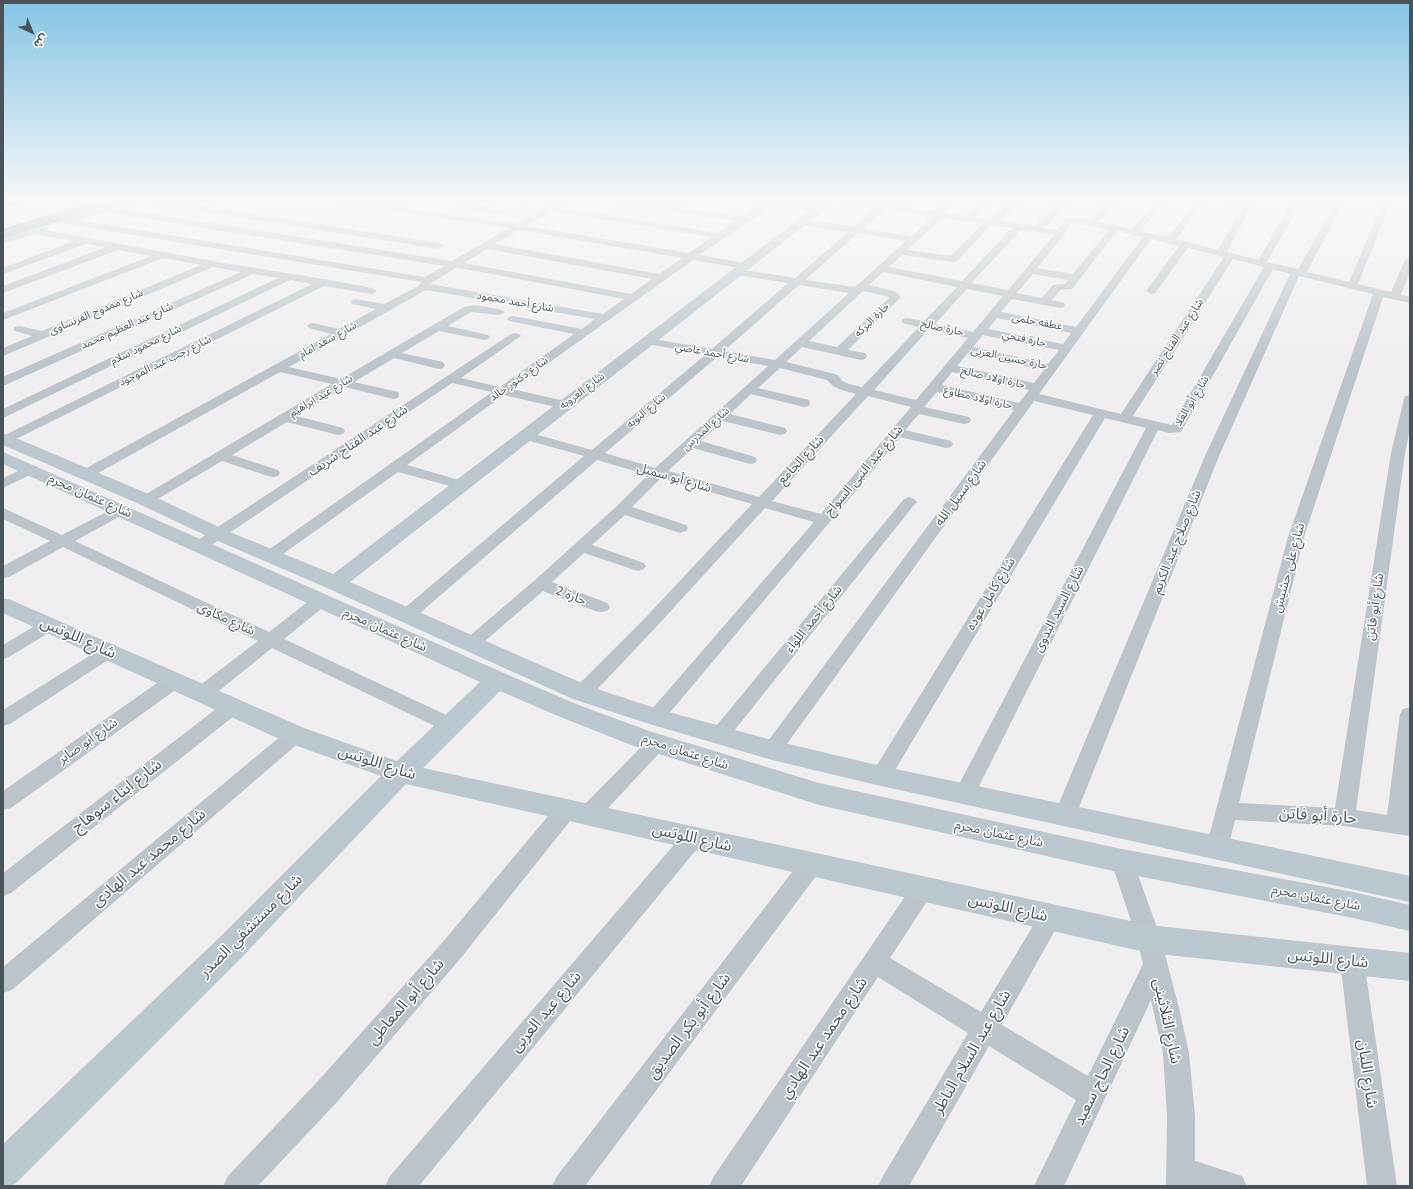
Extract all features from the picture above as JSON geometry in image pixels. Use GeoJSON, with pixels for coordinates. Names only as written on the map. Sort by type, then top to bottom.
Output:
{"type":"FeatureCollection","features":[{"type":"Feature","properties":{"kind":"street"},"geometry":{"type":"LineString","coordinates":[[3,271],[45,255]]}},
{"type":"Feature","properties":{"kind":"street"},"geometry":{"type":"LineString","coordinates":[[3,290],[93,255]]}},
{"type":"Feature","properties":{"kind":"street"},"geometry":{"type":"LineString","coordinates":[[113,255],[127,258]]}},
{"type":"Feature","properties":{"kind":"street"},"geometry":{"type":"LineString","coordinates":[[3,317],[161,255]]}},
{"type":"Feature","properties":{"kind":"street"},"geometry":{"type":"LineString","coordinates":[[165,255],[372,290]]}},
{"type":"Feature","properties":{"kind":"street","name":"شارع أحمد محمود"},"geometry":{"type":"LineString","coordinates":[[266,255],[425,283],[606,318]]}},
{"type":"Feature","properties":{"kind":"street"},"geometry":{"type":"LineString","coordinates":[[395,255],[634,298]]}},
{"type":"Feature","properties":{"kind":"street","name":"شارع سعد امام"},"geometry":{"type":"LineString","coordinates":[[86,474],[386,308],[471,255]]}},
{"type":"Feature","properties":{"kind":"street"},"geometry":{"type":"LineString","coordinates":[[539,255],[662,278]]}},
{"type":"Feature","properties":{"kind":"street"},"geometry":{"type":"LineString","coordinates":[[690,255],[797,282],[859,289]]}},
{"type":"Feature","properties":{"kind":"street","name":"شارع العروبه"},"geometry":{"type":"LineString","coordinates":[[328,592],[524,435],[759,255]]}},
{"type":"Feature","properties":{"kind":"street","name":"شارع النوبه"},"geometry":{"type":"LineString","coordinates":[[406,615],[827,255]]}},
{"type":"Feature","properties":{"kind":"street","name":"شارع المدرس"},"geometry":{"type":"LineString","coordinates":[[472,643],[541,584],[622,509],[658,473],[896,255]]}},
{"type":"Feature","properties":{"kind":"street"},"geometry":{"type":"LineString","coordinates":[[922,255],[954,259],[958,255]]}},
{"type":"Feature","properties":{"kind":"street","name":"شارع الجامع"},"geometry":{"type":"LineString","coordinates":[[582,693],[651,622],[992,255]]}},
{"type":"Feature","properties":{"kind":"street","name":"شارع عبد النبى السواح"},"geometry":{"type":"LineString","coordinates":[[655,717],[824,520],[1010,295],[1033,279],[1047,255]]}},
{"type":"Feature","properties":{"kind":"street"},"geometry":{"type":"LineString","coordinates":[[1033,279],[1058,287],[1068,287],[1093,255]]}},
{"type":"Feature","properties":{"kind":"street","name":"شارع سبيل الله"},"geometry":{"type":"LineString","coordinates":[[772,750],[1133,255]]}},
{"type":"Feature","properties":{"kind":"street"},"geometry":{"type":"LineString","coordinates":[[1151,291],[1177,255]]}},
{"type":"Feature","properties":{"kind":"street","name":"شارع عبد الفتاح نصر"},"geometry":{"type":"LineString","coordinates":[[1125,418],[1226,255]]}},
{"type":"Feature","properties":{"kind":"street"},"geometry":{"type":"LineString","coordinates":[[1228,255],[1410,300]]}},
{"type":"Feature","properties":{"kind":"street"},"geometry":{"type":"LineString","coordinates":[[1265,265],[1269,255]]}},
{"type":"Feature","properties":{"kind":"street","name":"شارع صلاح عبد الكريم"},"geometry":{"type":"LineString","coordinates":[[1065,815],[1212,456],[1298,273],[1308,255]]}},
{"type":"Feature","properties":{"kind":"street"},"geometry":{"type":"LineString","coordinates":[[1352,286],[1365,255]]}},
{"type":"Feature","properties":{"kind":"street","name":"شارع دكتور خالد"},"geometry":{"type":"LineString","coordinates":[[270,556],[693,256]]}},
{"type":"Feature","properties":{"kind":"street"},"geometry":{"type":"LineString","coordinates":[[1395,296],[1410,260]]}},
{"type":"Feature","properties":{"kind":"street"},"geometry":{"type":"LineString","coordinates":[[71,264],[91,268]]}},
{"type":"Feature","properties":{"kind":"street","name":"شارع ممدوح الفرنساوى"},"geometry":{"type":"LineString","coordinates":[[3,352],[212,264]]}},
{"type":"Feature","properties":{"kind":"street","name":"شارع أبو العلا"},"geometry":{"type":"LineString","coordinates":[[1030,398],[1173,429],[1177,428],[1265,265]]}},
{"type":"Feature","properties":{"kind":"street"},"geometry":{"type":"LineString","coordinates":[[882,269],[1060,305]]}},
{"type":"Feature","properties":{"kind":"street","name":"شارع عبد العظيم محمد"},"geometry":{"type":"LineString","coordinates":[[3,382],[251,270]]}},
{"type":"Feature","properties":{"kind":"street","name":"شارع محمود سلام"},"geometry":{"type":"LineString","coordinates":[[3,414],[289,277]]}},
{"type":"Feature","properties":{"kind":"street"},"geometry":{"type":"LineString","coordinates":[[34,278],[57,282]]}},
{"type":"Feature","properties":{"kind":"street"},"geometry":{"type":"LineString","coordinates":[[1033,279],[1075,278]]}},
{"type":"Feature","properties":{"kind":"street","name":"شارع رجب عبد الموجود"},"geometry":{"type":"LineString","coordinates":[[4,445],[324,282]]}},
{"type":"Feature","properties":{"kind":"street"},"geometry":{"type":"LineString","coordinates":[[1045,302],[1058,287]]}},
{"type":"Feature","properties":{"kind":"street","name":"حارة البركه"},"geometry":{"type":"LineString","coordinates":[[840,351],[895,298],[895,296],[890,293],[859,289]]}},
{"type":"Feature","properties":{"kind":"street","name":"شارع على حشيش"},"geometry":{"type":"LineString","coordinates":[[1217,848],[1296,537],[1379,292]]}},
{"type":"Feature","properties":{"kind":"street"},"geometry":{"type":"LineString","coordinates":[[3,294],[42,301]]}},
{"type":"Feature","properties":{"kind":"street"},"geometry":{"type":"LineString","coordinates":[[356,302],[386,308]]}},
{"type":"Feature","properties":{"kind":"street","name":"شارع عيد ابراهيم"},"geometry":{"type":"LineString","coordinates":[[146,500],[471,308],[499,312]]}},
{"type":"Feature","properties":{"kind":"street","name":"عطفه حلمى"},"geometry":{"type":"LineString","coordinates":[[994,314],[1079,331]]}},
{"type":"Feature","properties":{"kind":"street"},"geometry":{"type":"LineString","coordinates":[[513,319],[584,333]]}},
{"type":"Feature","properties":{"kind":"street","name":"حارة صالح"},"geometry":{"type":"LineString","coordinates":[[907,321],[978,333]]}},
{"type":"Feature","properties":{"kind":"street"},"geometry":{"type":"LineString","coordinates":[[313,326],[341,333]]}},
{"type":"Feature","properties":{"kind":"street"},"geometry":{"type":"LineString","coordinates":[[437,327],[484,337]]}},
{"type":"Feature","properties":{"kind":"street"},"geometry":{"type":"LineString","coordinates":[[19,329],[42,335]]}},
{"type":"Feature","properties":{"kind":"street","name":"حارة فتحي"},"geometry":{"type":"LineString","coordinates":[[978,333],[1067,348]]}},
{"type":"Feature","properties":{"kind":"street","name":"شارع عبد الفتاح شريف"},"geometry":{"type":"LineString","coordinates":[[209,540],[515,336]]}},
{"type":"Feature","properties":{"kind":"street","name":"شارع أحمد عاصي"},"geometry":{"type":"LineString","coordinates":[[647,341],[778,364],[831,377],[841,385],[964,420]]}},
{"type":"Feature","properties":{"kind":"street","name":"حارة البركه"},"geometry":{"type":"LineString","coordinates":[[800,343],[861,356]]}},
{"type":"Feature","properties":{"kind":"street","name":"حارة حسين العربى"},"geometry":{"type":"LineString","coordinates":[[965,349],[1052,368]]}},
{"type":"Feature","properties":{"kind":"street"},"geometry":{"type":"LineString","coordinates":[[392,354],[439,365]]}},
{"type":"Feature","properties":{"kind":"street"},"geometry":{"type":"LineString","coordinates":[[279,368],[393,395]]}},
{"type":"Feature","properties":{"kind":"street","name":"حارة اولاد صالح"},"geometry":{"type":"LineString","coordinates":[[949,368],[1030,398]]}},
{"type":"Feature","properties":{"kind":"street"},"geometry":{"type":"LineString","coordinates":[[450,379],[564,405]]}},
{"type":"Feature","properties":{"kind":"street","name":"حارة اولاد مطاوع"},"geometry":{"type":"LineString","coordinates":[[934,387],[1030,398]]}},
{"type":"Feature","properties":{"kind":"street"},"geometry":{"type":"LineString","coordinates":[[749,390],[804,403]]}},
{"type":"Feature","properties":{"kind":"street","name":"شارع أبو فاتن"},"geometry":{"type":"LineString","coordinates":[[1344,817],[1404,454],[1410,399]]}},
{"type":"Feature","properties":{"kind":"street","name":"شارع كامل عوده"},"geometry":{"type":"LineString","coordinates":[[881,776],[1101,413]]}},
{"type":"Feature","properties":{"kind":"street"},"geometry":{"type":"LineString","coordinates":[[720,416],[780,432]]}},
{"type":"Feature","properties":{"kind":"street"},"geometry":{"type":"LineString","coordinates":[[285,417],[338,430]]}},
{"type":"Feature","properties":{"kind":"street","name":"شارع السيد البدوى"},"geometry":{"type":"LineString","coordinates":[[965,794],[1154,425]]}},
{"type":"Feature","properties":{"kind":"street"},"geometry":{"type":"LineString","coordinates":[[897,432],[946,444]]}},
{"type":"Feature","properties":{"kind":"street","name":"شارع أبو سمبل"},"geometry":{"type":"LineString","coordinates":[[524,435],[824,520]]}},
{"type":"Feature","properties":{"kind":"street"},"geometry":{"type":"LineString","coordinates":[[691,443],[750,460]]}},
{"type":"Feature","properties":{"kind":"street","name":"شارع عثمان محرم"},"geometry":{"type":"LineString","coordinates":[[4,445],[30,469],[121,510],[209,540],[270,556],[328,592],[406,615],[582,693],[655,717],[772,750],[881,776],[1410,889]]}},
{"type":"Feature","properties":{"kind":"street","name":"شارع عثمان محرم"},"geometry":{"type":"LineString","coordinates":[[4,445],[86,474],[146,500],[209,540],[328,592],[497,680],[567,710],[657,743],[819,794],[1122,861],[1353,905],[1410,918]]}},
{"type":"Feature","properties":{"kind":"street"},"geometry":{"type":"LineString","coordinates":[[220,456],[273,472]]}},
{"type":"Feature","properties":{"kind":"street"},"geometry":{"type":"LineString","coordinates":[[396,467],[461,485]]}},
{"type":"Feature","properties":{"kind":"street"},"geometry":{"type":"LineString","coordinates":[[3,484],[30,469]]}},
{"type":"Feature","properties":{"kind":"street","name":"شارع أحمد اللواء"},"geometry":{"type":"LineString","coordinates":[[719,736],[908,502]]}},
{"type":"Feature","properties":{"kind":"street"},"geometry":{"type":"LineString","coordinates":[[622,509],[680,528]]}},
{"type":"Feature","properties":{"kind":"street"},"geometry":{"type":"LineString","coordinates":[[3,573],[121,510]]}},
{"type":"Feature","properties":{"kind":"street","name":"شارع مكاوى"},"geometry":{"type":"LineString","coordinates":[[3,513],[450,725]]}},
{"type":"Feature","properties":{"kind":"street"},"geometry":{"type":"LineString","coordinates":[[581,547],[638,566]]}},
{"type":"Feature","properties":{"kind":"street","name":"حارة 2"},"geometry":{"type":"LineString","coordinates":[[541,584],[601,607]]}},
{"type":"Feature","properties":{"kind":"street"},"geometry":{"type":"LineString","coordinates":[[202,694],[328,592]]}},
{"type":"Feature","properties":{"kind":"street","name":"شارع اللوتس"},"geometry":{"type":"LineString","coordinates":[[3,605],[295,735],[401,773],[1050,918],[1152,952],[1352,961],[1410,967]]}},
{"type":"Feature","properties":{"kind":"street"},"geometry":{"type":"LineString","coordinates":[[3,654],[49,625]]}},
{"type":"Feature","properties":{"kind":"street"},"geometry":{"type":"LineString","coordinates":[[3,719],[108,652]]}},
{"type":"Feature","properties":{"kind":"street","name":"شارع مستشفي الصدر"},"geometry":{"type":"LineString","coordinates":[[3,1170],[232,945],[401,773],[497,680]]}},
{"type":"Feature","properties":{"kind":"street","name":"شارع أبو صابر"},"geometry":{"type":"LineString","coordinates":[[3,802],[174,681]]}},
{"type":"Feature","properties":{"kind":"street","name":"شارع ابناء سوهاج"},"geometry":{"type":"LineString","coordinates":[[3,886],[232,707]]}},
{"type":"Feature","properties":{"kind":"street"},"geometry":{"type":"LineString","coordinates":[[1404,826],[1410,714]]}},
{"type":"Feature","properties":{"kind":"street","name":"شارع محمد عبد الهادى"},"geometry":{"type":"LineString","coordinates":[[3,982],[295,735]]}},
{"type":"Feature","properties":{"kind":"street","name":"شارع أبو المعاطى"},"geometry":{"type":"LineString","coordinates":[[238,1186],[327,1092],[451,951],[577,813],[657,743]]}},
{"type":"Feature","properties":{"kind":"street","name":"حارة أبو فاتن"},"geometry":{"type":"LineString","coordinates":[[1226,811],[1344,817],[1404,826]]}},
{"type":"Feature","properties":{"kind":"street","name":"شارع عيد العربى"},"geometry":{"type":"LineString","coordinates":[[400,1186],[693,838]]}},
{"type":"Feature","properties":{"kind":"street","name":"شارع الثلاثينى"},"geometry":{"type":"LineString","coordinates":[[1122,861],[1152,952],[1176,1054],[1181,1116],[1180,1178]]}},
{"type":"Feature","properties":{"kind":"street","name":"شارع أبو بكر الصديق"},"geometry":{"type":"LineString","coordinates":[[567,1186],[811,865]]}},
{"type":"Feature","properties":{"kind":"street","name":"شارع محمد عبد الهادي"},"geometry":{"type":"LineString","coordinates":[[724,1186],[923,889]]}},
{"type":"Feature","properties":{"kind":"street","name":"شارع عبد السلام الناظر"},"geometry":{"type":"LineString","coordinates":[[893,1186],[1050,918]]}},
{"type":"Feature","properties":{"kind":"street","name":"شارع الحاج سعيد"},"geometry":{"type":"LineString","coordinates":[[1049,1186],[1092,1095],[1152,952]]}},
{"type":"Feature","properties":{"kind":"street","name":"شارع اللبان"},"geometry":{"type":"LineString","coordinates":[[1352,961],[1382,1186]]}},
{"type":"Feature","properties":{"kind":"street"},"geometry":{"type":"LineString","coordinates":[[875,962],[1092,1095]]}},
{"type":"Feature","properties":{"kind":"street"},"geometry":{"type":"LineString","coordinates":[[1180,1178],[1232,1186]]}}]}
